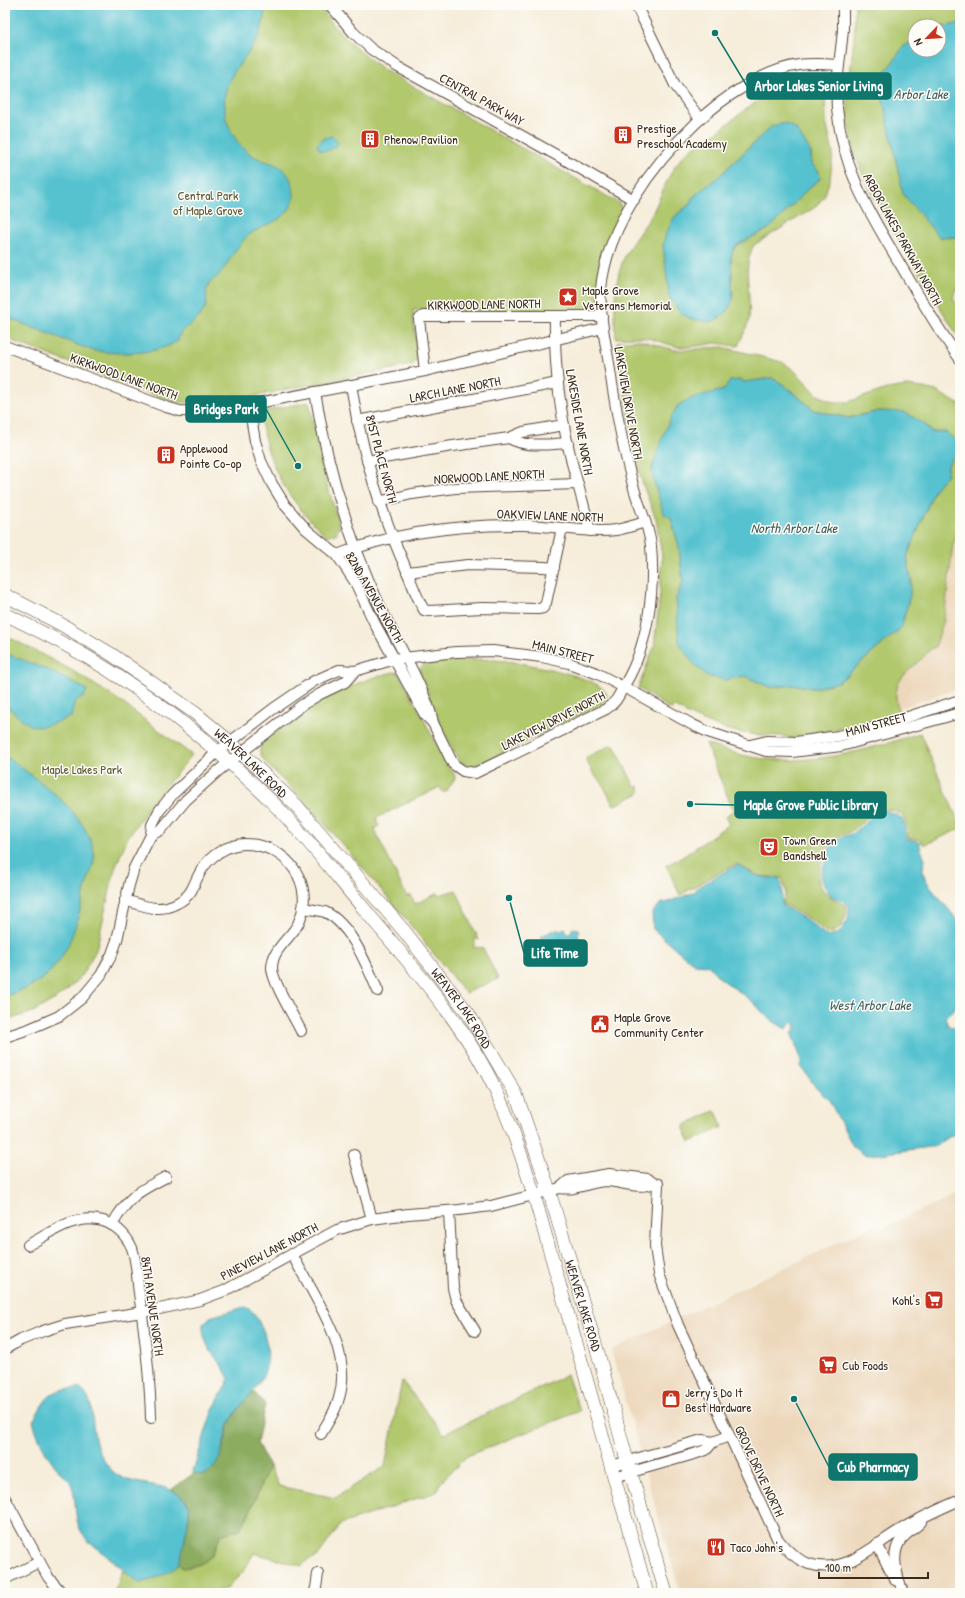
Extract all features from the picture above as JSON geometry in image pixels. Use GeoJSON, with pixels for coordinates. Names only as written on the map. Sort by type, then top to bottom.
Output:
{"type":"FeatureCollection","features":[{"type":"Feature","properties":{"kind":"main road","name":"WEAVER LAKE ROAD"},"geometry":{"type":"LineString","coordinates":[[5,595],[59,623],[111,654],[195,713],[230,742],[297,806],[405,932],[468,1012],[516,1094],[555,1189],[629,1467],[666,1593]]}},
{"type":"Feature","properties":{"kind":"main road","name":"WEAVER LAKE ROAD"},"geometry":{"type":"LineString","coordinates":[[5,614],[67,645],[121,679],[159,705],[217,752],[272,802],[304,836],[431,988],[457,1024],[482,1065],[500,1099],[518,1146],[534,1195],[646,1593]]}},
{"type":"Feature","properties":{"kind":"street","name":"CENTRAL PARK WAY"},"geometry":{"type":"LineString","coordinates":[[330,5],[353,32],[371,49],[398,67],[634,200]]}},
{"type":"Feature","properties":{"kind":"street"},"geometry":{"type":"LineString","coordinates":[[636,5],[675,85],[700,118]]}},
{"type":"Feature","properties":{"kind":"street","name":"ARBOR LAKES PARKWAY NORTH"},"geometry":{"type":"LineString","coordinates":[[843,5],[843,29],[837,88],[840,129],[850,168],[859,192],[928,312],[960,359]]}},
{"type":"Feature","properties":{"kind":"street","name":"LAKEVIEW DRIVE NORTH"},"geometry":{"type":"LineString","coordinates":[[469,772],[475,773],[606,709],[617,700],[623,686],[631,675],[640,653],[649,608],[652,570],[651,543],[624,454],[603,328],[601,289],[607,260],[618,231],[634,200],[655,167],[680,138],[700,118],[740,90],[771,73],[785,68],[813,63],[839,65]]}},
{"type":"Feature","properties":{"kind":"street","name":"KIRKWOOD LANE NORTH"},"geometry":{"type":"LineString","coordinates":[[425,371],[419,319],[423,316],[602,316]]}},
{"type":"Feature","properties":{"kind":"street","name":"LAKESIDE LANE NORTH"},"geometry":{"type":"LineString","coordinates":[[555,316],[554,340],[564,424],[590,531]]}},
{"type":"Feature","properties":{"kind":"street","name":"KIRKWOOD LANE NORTH"},"geometry":{"type":"LineString","coordinates":[[5,346],[166,407],[180,411],[210,412],[425,371],[603,328]]}},
{"type":"Feature","properties":{"kind":"street","name":"LARCH LANE NORTH"},"geometry":{"type":"LineString","coordinates":[[357,421],[558,383]]}},
{"type":"Feature","properties":{"kind":"street","name":"81ST PLACE NORTH"},"geometry":{"type":"LineString","coordinates":[[351,385],[357,421],[378,502],[392,538],[424,610],[543,608],[546,603],[554,568]]}},
{"type":"Feature","properties":{"kind":"street","name":"82ND AVENUE NORTH"},"geometry":{"type":"LineString","coordinates":[[315,392],[322,432],[335,487],[355,548],[377,601],[414,672],[431,712],[433,723],[453,764],[462,771],[469,772]]}},
{"type":"Feature","properties":{"kind":"street","name":"82ND AVENUE NORTH"},"geometry":{"type":"LineString","coordinates":[[249,405],[261,461],[276,490],[285,505],[306,529],[337,554],[355,582],[375,624],[425,715],[433,723]]}},
{"type":"Feature","properties":{"kind":"street"},"geometry":{"type":"LineString","coordinates":[[367,461],[509,438],[523,432],[564,424]]}},
{"type":"Feature","properties":{"kind":"street"},"geometry":{"type":"LineString","coordinates":[[509,438],[517,443],[524,444],[568,443]]}},
{"type":"Feature","properties":{"kind":"street","name":"NORWOOD LANE NORTH"},"geometry":{"type":"LineString","coordinates":[[378,502],[412,494],[455,488],[578,484]]}},
{"type":"Feature","properties":{"kind":"street","name":"OAKVIEW LANE NORTH"},"geometry":{"type":"LineString","coordinates":[[337,554],[392,538],[449,528],[520,525],[590,531],[616,530],[645,522]]}},
{"type":"Feature","properties":{"kind":"street"},"geometry":{"type":"LineString","coordinates":[[407,572],[468,565],[554,568],[562,528]]}},
{"type":"Feature","properties":{"kind":"street","name":"MAIN STREET"},"geometry":{"type":"LineString","coordinates":[[230,742],[296,692],[314,681],[339,670],[355,671],[395,658],[475,651],[522,654],[580,667],[609,678],[692,725],[708,732],[766,751],[792,752],[820,750],[841,746],[960,713]]}},
{"type":"Feature","properties":{"kind":"street","name":"MAIN STREET"},"geometry":{"type":"LineString","coordinates":[[241,753],[302,705],[320,694],[345,682],[355,671]]}},
{"type":"Feature","properties":{"kind":"street","name":"MAIN STREET"},"geometry":{"type":"LineString","coordinates":[[750,745],[767,741],[796,742],[838,736],[874,728],[960,700]]}},
{"type":"Feature","properties":{"kind":"street"},"geometry":{"type":"LineString","coordinates":[[5,1037],[29,1029],[59,1016],[82,998],[92,987],[112,954],[117,940],[125,900],[134,868],[151,835],[152,824],[173,794],[217,752],[230,742]]}},
{"type":"Feature","properties":{"kind":"street"},"geometry":{"type":"LineString","coordinates":[[151,835],[161,830],[186,800],[241,753]]}},
{"type":"Feature","properties":{"kind":"street"},"geometry":{"type":"LineString","coordinates":[[125,900],[154,908],[168,907],[180,901],[191,892],[208,860],[217,853],[228,848],[243,844],[255,844],[270,848],[282,855],[290,862],[298,875],[303,890],[303,908],[298,924],[273,958],[272,975],[301,1030]]}},
{"type":"Feature","properties":{"kind":"street"},"geometry":{"type":"LineString","coordinates":[[303,908],[324,912],[341,925],[357,946],[378,991]]}},
{"type":"Feature","properties":{"kind":"street"},"geometry":{"type":"LineString","coordinates":[[354,1155],[372,1219]]}},
{"type":"Feature","properties":{"kind":"street"},"geometry":{"type":"LineString","coordinates":[[112,1225],[121,1210],[134,1195],[166,1177]]}},
{"type":"Feature","properties":{"kind":"street","name":"PINEVIEW LANE NORTH"},"geometry":{"type":"LineString","coordinates":[[5,1349],[21,1340],[65,1324],[176,1306],[200,1300],[229,1288],[337,1230],[372,1219],[491,1206],[555,1189],[570,1189],[606,1181],[647,1186],[656,1184]]}},
{"type":"Feature","properties":{"kind":"street","name":"GROVE DRIVE NORTH"},"geometry":{"type":"LineString","coordinates":[[656,1184],[655,1246],[659,1274],[678,1325],[777,1538],[785,1549],[800,1561],[822,1567],[830,1567],[850,1562],[906,1526],[928,1516]]}},
{"type":"Feature","properties":{"kind":"street"},"geometry":{"type":"LineString","coordinates":[[448,1211],[453,1288],[456,1300],[475,1330]]}},
{"type":"Feature","properties":{"kind":"street","name":"84TH AVENUE NORTH"},"geometry":{"type":"LineString","coordinates":[[28,1245],[66,1224],[77,1220],[88,1219],[99,1220],[112,1225],[126,1238],[132,1248],[142,1312],[149,1379],[151,1418]]}},
{"type":"Feature","properties":{"kind":"street"},"geometry":{"type":"LineString","coordinates":[[292,1254],[329,1322],[341,1358],[343,1379],[339,1399],[321,1434]]}},
{"type":"Feature","properties":{"kind":"street"},"geometry":{"type":"LineString","coordinates":[[613,1472],[629,1467],[700,1452],[706,1450],[713,1442],[729,1436]]}},
{"type":"Feature","properties":{"kind":"street"},"geometry":{"type":"LineString","coordinates":[[5,1498],[38,1562],[48,1577],[62,1593]]}},
{"type":"Feature","properties":{"kind":"street"},"geometry":{"type":"LineString","coordinates":[[902,1593],[896,1569],[896,1550],[904,1537],[928,1516],[960,1500]]}},
{"type":"Feature","properties":{"kind":"street"},"geometry":{"type":"LineString","coordinates":[[877,1544],[902,1593]]}},
{"type":"Feature","properties":{"kind":"street"},"geometry":{"type":"LineString","coordinates":[[5,1579],[38,1562]]}},
{"type":"Feature","properties":{"kind":"street"},"geometry":{"type":"LineString","coordinates":[[314,1593],[318,1574]]}},
{"type":"Feature","properties":{"kind":"shaded area"},"geometry":{"type":"Polygon","coordinates":[[[960,526],[960,688],[894,710],[888,683],[913,668],[935,647],[944,620],[954,540],[960,526]]]}},
{"type":"Feature","properties":{"kind":"shaded area"},"geometry":{"type":"Polygon","coordinates":[[[960,1192],[960,1593],[680,1593],[611,1350],[875,1225],[878,1230],[960,1192]]]}},
{"type":"Feature","properties":{"kind":"green space","name":"Central Park of Maple Grove"},"geometry":{"type":"Polygon","coordinates":[[[5,5],[319,5],[333,24],[348,40],[384,70],[619,203],[622,210],[596,308],[592,312],[413,310],[417,360],[412,365],[243,399],[209,403],[176,401],[159,397],[5,338],[5,5]]]}},
{"type":"Feature","properties":{"kind":"green space"},"geometry":{"type":"Polygon","coordinates":[[[855,5],[960,5],[960,24],[947,26],[947,18],[907,18],[907,44],[904,46],[939,237],[960,237],[960,290],[956,289],[953,299],[960,306],[960,340],[880,209],[867,183],[856,155],[849,126],[848,111],[848,96],[855,28],[855,5]]]}},
{"type":"Feature","properties":{"kind":"green space"},"geometry":{"type":"Polygon","coordinates":[[[795,87],[825,88],[826,122],[833,153],[830,180],[824,197],[814,208],[754,245],[750,254],[747,272],[750,308],[749,318],[738,346],[716,343],[690,347],[678,347],[648,338],[616,338],[616,295],[622,262],[653,212],[674,168],[685,154],[720,130],[749,107],[765,97],[795,87]],[[772,126],[717,178],[701,190],[690,204],[675,216],[733,300],[731,257],[733,250],[737,245],[770,228],[809,188],[820,179],[819,172],[811,163],[811,152],[772,126]]]}},
{"type":"Feature","properties":{"kind":"green space"},"geometry":{"type":"Polygon","coordinates":[[[639,340],[675,350],[723,347],[782,362],[794,370],[818,395],[833,402],[848,402],[887,389],[907,386],[936,391],[960,405],[960,526],[953,544],[944,620],[935,647],[902,677],[898,684],[896,701],[899,713],[893,718],[790,739],[783,736],[752,734],[714,726],[675,707],[670,709],[638,688],[654,647],[660,594],[662,556],[656,519],[643,485],[635,457],[617,342],[639,340]],[[772,378],[745,382],[738,380],[724,390],[692,399],[678,405],[672,416],[655,460],[679,547],[683,582],[676,598],[724,680],[745,676],[769,687],[797,685],[813,688],[840,681],[901,628],[910,595],[911,580],[907,557],[934,490],[947,474],[948,465],[957,451],[946,433],[931,432],[925,424],[880,411],[848,418],[814,410],[784,385],[772,378]]]}},
{"type":"Feature","properties":{"kind":"green space"},"geometry":{"type":"Polygon","coordinates":[[[309,402],[324,474],[340,528],[337,529],[337,533],[333,535],[331,533],[328,537],[301,510],[281,481],[268,449],[260,412],[309,402]]]}},
{"type":"Feature","properties":{"kind":"green space","name":"Maple Lakes Park"},"geometry":{"type":"Polygon","coordinates":[[[5,635],[73,671],[117,699],[192,755],[153,801],[128,837],[115,868],[96,950],[83,973],[73,985],[57,998],[33,1012],[5,1021],[5,635]]]}},
{"type":"Feature","properties":{"kind":"green space"},"geometry":{"type":"Polygon","coordinates":[[[454,660],[500,660],[550,669],[570,674],[588,681],[601,688],[607,696],[601,704],[479,765],[467,765],[461,762],[456,756],[440,724],[420,673],[420,668],[427,663],[454,660]]]}},
{"type":"Feature","properties":{"kind":"green space"},"geometry":{"type":"Polygon","coordinates":[[[394,672],[398,673],[405,684],[445,762],[454,773],[455,778],[446,792],[443,792],[440,787],[376,818],[379,826],[374,829],[407,897],[411,895],[415,904],[438,893],[439,895],[456,890],[479,940],[475,937],[473,947],[483,948],[498,979],[465,993],[363,868],[299,796],[271,769],[260,753],[261,746],[266,740],[326,698],[359,683],[394,672]]]}},
{"type":"Feature","properties":{"kind":"green space"},"geometry":{"type":"Polygon","coordinates":[[[920,733],[960,825],[960,829],[924,845],[921,840],[908,838],[905,820],[900,814],[891,810],[884,810],[873,813],[848,833],[835,838],[825,853],[819,874],[822,889],[846,906],[845,919],[834,932],[830,934],[826,932],[811,920],[783,904],[786,892],[782,878],[758,876],[737,864],[727,868],[680,895],[666,865],[681,858],[729,824],[725,817],[733,810],[706,744],[751,757],[773,760],[815,759],[837,756],[879,746],[920,733]]]}},
{"type":"Feature","properties":{"kind":"green space"},"geometry":{"type":"Polygon","coordinates":[[[611,745],[615,747],[635,787],[639,786],[640,793],[615,805],[613,804],[602,783],[594,775],[586,760],[587,757],[611,745]]]}},
{"type":"Feature","properties":{"kind":"green space"},"geometry":{"type":"Polygon","coordinates":[[[714,1111],[716,1112],[723,1127],[690,1142],[683,1126],[714,1111]]]}},
{"type":"Feature","properties":{"kind":"green space"},"geometry":{"type":"Polygon","coordinates":[[[567,1375],[580,1411],[467,1456],[441,1482],[436,1492],[341,1524],[317,1557],[308,1560],[302,1566],[254,1553],[243,1572],[226,1589],[200,1593],[114,1593],[123,1570],[137,1579],[144,1580],[157,1577],[178,1564],[183,1568],[198,1565],[208,1559],[215,1550],[220,1535],[240,1529],[248,1516],[269,1466],[279,1486],[335,1498],[385,1466],[402,1381],[444,1434],[567,1375]]]}},
{"type":"Feature","properties":{"kind":"green space"},"geometry":{"type":"Polygon","coordinates":[[[253,1391],[265,1404],[257,1443],[269,1466],[248,1516],[240,1529],[220,1535],[215,1550],[208,1559],[198,1565],[183,1568],[178,1564],[186,1534],[189,1510],[185,1500],[171,1490],[194,1473],[201,1475],[216,1462],[224,1446],[229,1424],[244,1400],[253,1391]]]}},
{"type":"Feature","properties":{"kind":"water"},"geometry":{"type":"Polygon","coordinates":[[[5,5],[265,5],[264,20],[259,35],[236,69],[227,86],[225,96],[225,116],[232,132],[242,147],[255,157],[279,166],[288,175],[292,183],[294,196],[293,201],[289,210],[284,215],[255,231],[240,244],[220,274],[209,284],[204,310],[195,321],[182,331],[178,341],[169,346],[136,353],[101,352],[91,350],[5,317],[5,5]]]}},
{"type":"Feature","properties":{"kind":"water","name":"Arbor Lake"},"geometry":{"type":"Polygon","coordinates":[[[960,24],[960,237],[939,237],[903,194],[879,81],[904,46],[907,44],[907,58],[947,58],[947,26],[960,24]]]}},
{"type":"Feature","properties":{"kind":"water"},"geometry":{"type":"Polygon","coordinates":[[[785,123],[796,129],[811,152],[811,163],[819,172],[820,179],[809,188],[770,228],[737,245],[733,250],[731,257],[733,300],[727,312],[716,320],[710,322],[691,319],[680,313],[669,297],[663,245],[666,233],[675,216],[690,204],[692,198],[717,178],[772,126],[785,123]]]}},
{"type":"Feature","properties":{"kind":"water"},"geometry":{"type":"Polygon","coordinates":[[[333,136],[337,140],[338,144],[330,150],[320,150],[317,146],[321,140],[333,136]]]}},
{"type":"Feature","properties":{"kind":"water","name":"North Arbor Lake"},"geometry":{"type":"Polygon","coordinates":[[[772,378],[784,385],[814,410],[848,418],[880,411],[904,412],[925,424],[931,432],[946,432],[957,442],[957,451],[948,465],[947,474],[934,490],[907,557],[911,580],[910,595],[901,628],[840,681],[813,688],[797,685],[769,687],[745,676],[724,680],[707,676],[692,662],[679,642],[676,598],[683,582],[679,547],[671,518],[663,513],[652,475],[658,448],[671,417],[678,406],[687,400],[724,390],[730,381],[738,380],[745,382],[772,378]]]}},
{"type":"Feature","properties":{"kind":"water"},"geometry":{"type":"Polygon","coordinates":[[[5,653],[48,670],[87,690],[84,697],[75,701],[71,717],[38,727],[26,722],[9,708],[5,707],[5,653]]]}},
{"type":"Feature","properties":{"kind":"water"},"geometry":{"type":"Polygon","coordinates":[[[5,756],[52,792],[74,813],[92,844],[94,851],[94,862],[75,928],[70,942],[63,954],[55,966],[33,985],[5,996],[5,756]]]}},
{"type":"Feature","properties":{"kind":"water","name":"West Arbor Lake"},"geometry":{"type":"Polygon","coordinates":[[[886,811],[897,815],[902,819],[905,825],[906,839],[920,842],[925,859],[923,870],[928,884],[959,924],[961,951],[958,1001],[954,1009],[945,1017],[948,1026],[960,1028],[960,1077],[958,1085],[960,1096],[960,1134],[949,1137],[936,1146],[865,1155],[854,1148],[829,1100],[816,1088],[801,1066],[800,1056],[792,1035],[796,1025],[792,1022],[786,1029],[769,1019],[753,1002],[720,978],[708,965],[695,964],[690,961],[653,929],[652,913],[661,903],[665,903],[695,892],[697,888],[729,869],[739,865],[758,876],[779,878],[782,885],[783,906],[807,920],[828,937],[839,933],[848,920],[849,908],[845,902],[831,896],[824,886],[821,873],[830,848],[837,839],[854,833],[874,815],[886,811]]]}},
{"type":"Feature","properties":{"kind":"water"},"geometry":{"type":"Polygon","coordinates":[[[565,928],[568,935],[572,929],[578,929],[579,935],[577,941],[572,948],[569,949],[562,946],[555,958],[547,950],[541,936],[557,929],[558,931],[565,928]]]}},
{"type":"Feature","properties":{"kind":"water"},"geometry":{"type":"Polygon","coordinates":[[[245,1307],[251,1310],[264,1332],[268,1358],[266,1369],[256,1387],[230,1422],[217,1463],[206,1473],[202,1475],[197,1474],[193,1471],[212,1412],[229,1379],[208,1347],[203,1333],[203,1324],[210,1317],[245,1307]]]}},
{"type":"Feature","properties":{"kind":"water"},"geometry":{"type":"Polygon","coordinates":[[[79,1388],[88,1398],[90,1403],[95,1441],[107,1465],[115,1473],[134,1482],[166,1488],[176,1493],[188,1504],[188,1522],[180,1560],[171,1570],[155,1578],[140,1583],[88,1541],[83,1535],[77,1520],[72,1485],[51,1460],[37,1435],[33,1421],[46,1400],[61,1390],[79,1388]]]}},
{"type":"Feature","properties":{"kind":"place","name":"Arbor Lakes Senior Living"},"geometry":{"type":"Point","coordinates":[715,33]}},
{"type":"Feature","properties":{"kind":"place","name":"Prestige Preschool Academy"},"geometry":{"type":"Point","coordinates":[623,135]}},
{"type":"Feature","properties":{"kind":"place","name":"Phenow Pavilion"},"geometry":{"type":"Point","coordinates":[370,139]}},
{"type":"Feature","properties":{"kind":"place","name":"Maple Grove Veterans Memorial"},"geometry":{"type":"Point","coordinates":[568,297]}},
{"type":"Feature","properties":{"kind":"place","name":"Applewood Pointe Co-op"},"geometry":{"type":"Point","coordinates":[166,455]}},
{"type":"Feature","properties":{"kind":"place","name":"Bridges Park"},"geometry":{"type":"Point","coordinates":[298,466]}},
{"type":"Feature","properties":{"kind":"place","name":"Maple Grove Public Library"},"geometry":{"type":"Point","coordinates":[690,804]}},
{"type":"Feature","properties":{"kind":"place","name":"Town Green Bandshell"},"geometry":{"type":"Point","coordinates":[769,847]}},
{"type":"Feature","properties":{"kind":"place","name":"Life Time"},"geometry":{"type":"Point","coordinates":[509,898]}},
{"type":"Feature","properties":{"kind":"place","name":"Maple Grove Community Center"},"geometry":{"type":"Point","coordinates":[600,1024]}},
{"type":"Feature","properties":{"kind":"place","name":"Kohl's"},"geometry":{"type":"Point","coordinates":[934,1300]}},
{"type":"Feature","properties":{"kind":"place","name":"Cub Foods"},"geometry":{"type":"Point","coordinates":[828,1365]}},
{"type":"Feature","properties":{"kind":"place","name":"Jerry's Do It Best Hardware"},"geometry":{"type":"Point","coordinates":[671,1399]}},
{"type":"Feature","properties":{"kind":"place","name":"Cub Pharmacy"},"geometry":{"type":"Point","coordinates":[794,1399]}},
{"type":"Feature","properties":{"kind":"place","name":"Taco John's"},"geometry":{"type":"Point","coordinates":[716,1547]}}]}
